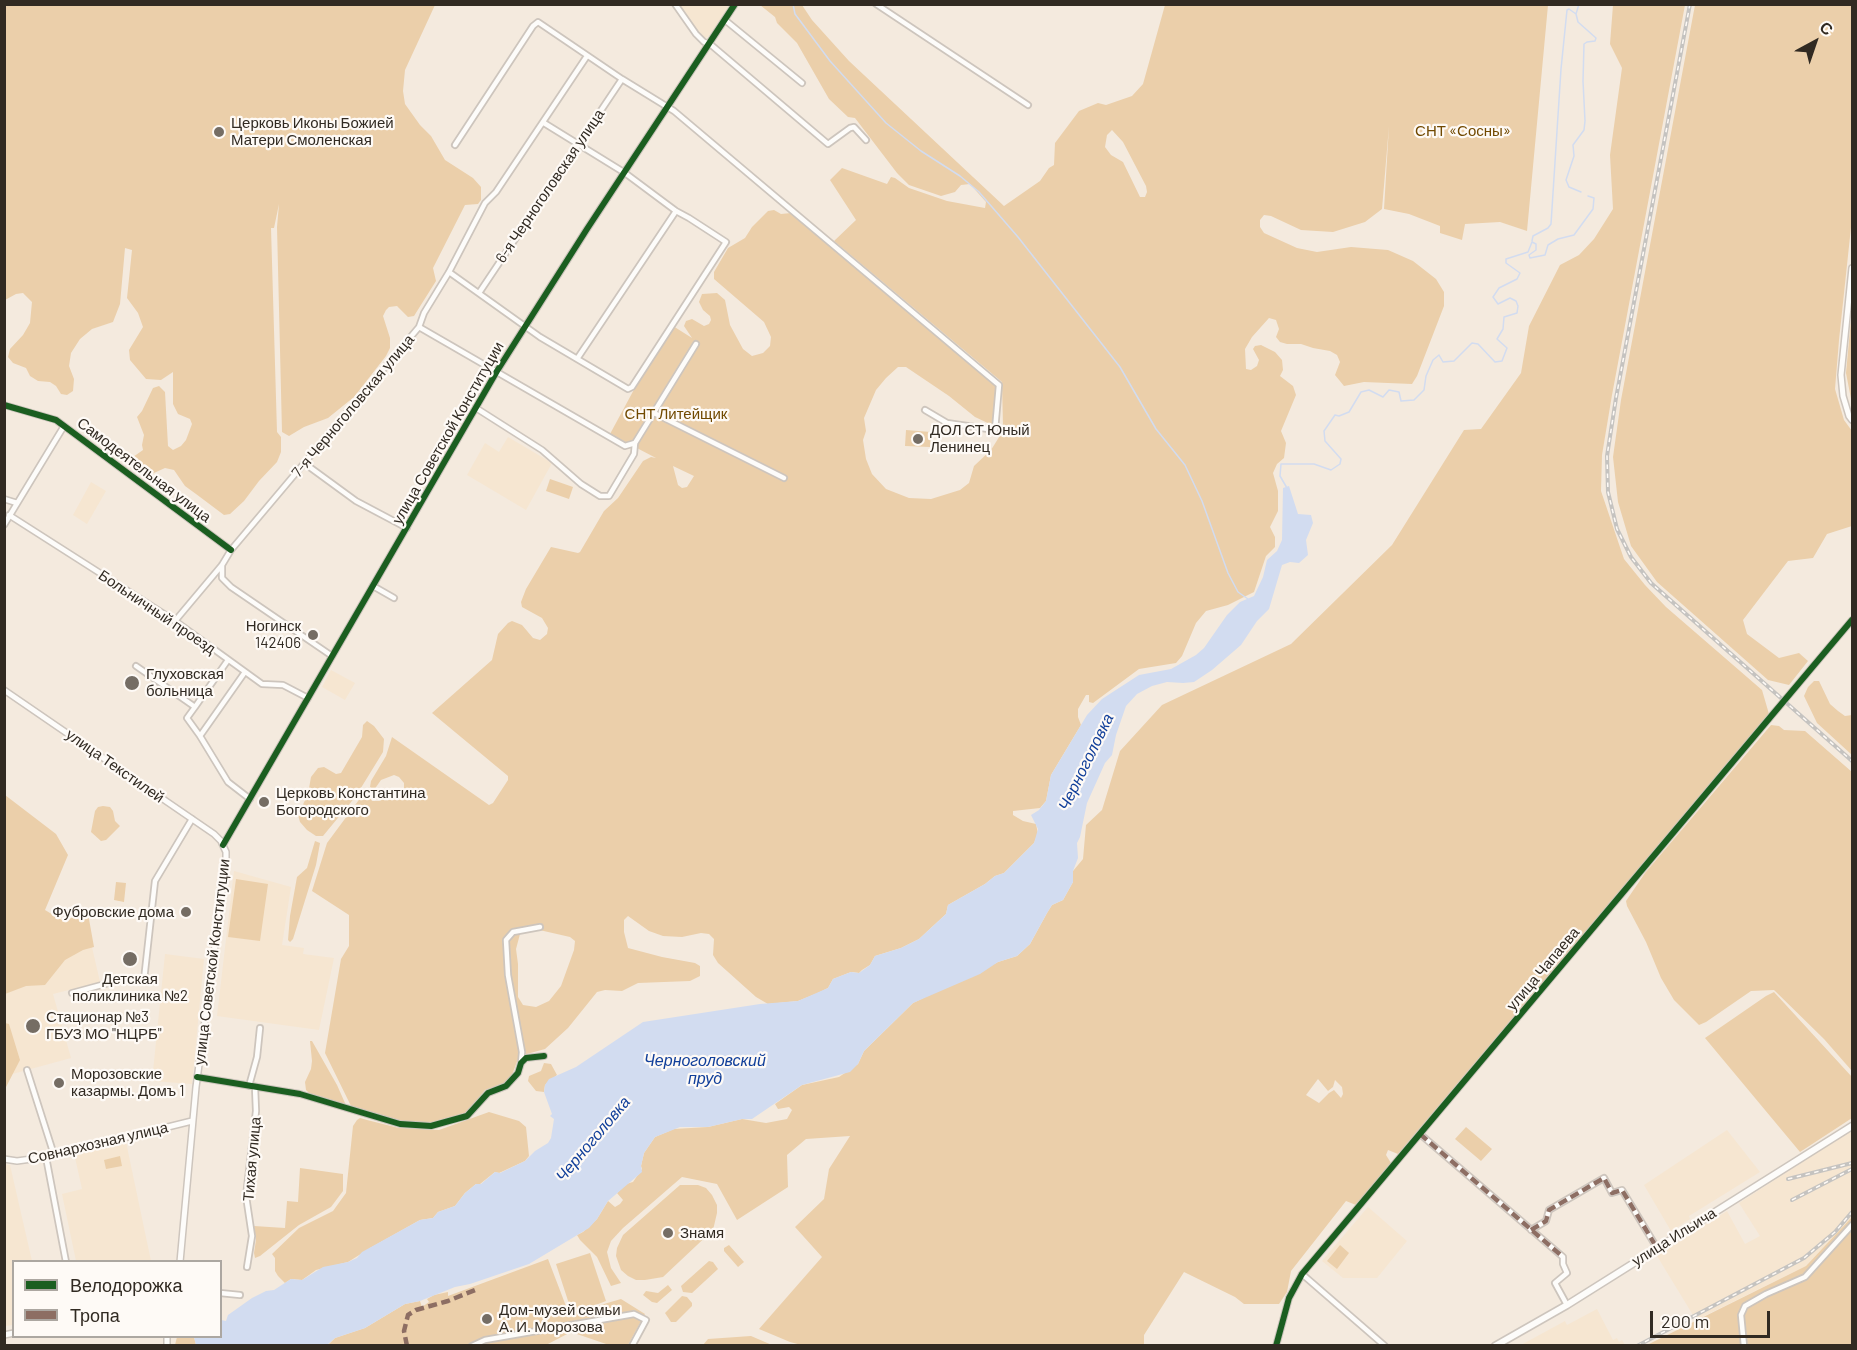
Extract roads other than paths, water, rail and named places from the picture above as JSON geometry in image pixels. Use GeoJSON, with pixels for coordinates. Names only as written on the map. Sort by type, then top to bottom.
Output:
{"type":"FeatureCollection","features":[{"type":"Feature","properties":{"kind":"main road","name":"улица Ильича"},"geometry":{"type":"LineString","coordinates":[[1495,1346],[1567,1305],[1852,1126]]}},
{"type":"Feature","properties":{"kind":"street"},"geometry":{"type":"LineString","coordinates":[[675,4],[704,42],[710,44],[828,144],[850,128],[854,128],[866,140]]}},
{"type":"Feature","properties":{"kind":"street","name":"улица Советской Конституции"},"geometry":{"type":"LineString","coordinates":[[180,1260],[197,1077],[226,863],[226,852],[223,845],[497,371],[735,4]]}},
{"type":"Feature","properties":{"kind":"street"},"geometry":{"type":"LineString","coordinates":[[876,4],[1028,105]]}},
{"type":"Feature","properties":{"kind":"street"},"geometry":{"type":"LineString","coordinates":[[725,20],[802,83]]}},
{"type":"Feature","properties":{"kind":"street"},"geometry":{"type":"LineString","coordinates":[[455,145],[533,26],[538,22],[667,107],[774,194],[999,385],[995,430],[947,423],[925,410]]}},
{"type":"Feature","properties":{"kind":"street","name":"7-я Черноголовская улица"},"geometry":{"type":"LineString","coordinates":[[175,621],[222,565],[231,550],[419,327],[424,313],[449,272],[485,202],[496,192],[587,56]]}},
{"type":"Feature","properties":{"kind":"street","name":"6-я Черноголовская улица"},"geometry":{"type":"LineString","coordinates":[[479,293],[622,79]]}},
{"type":"Feature","properties":{"kind":"street"},"geometry":{"type":"LineString","coordinates":[[449,272],[525,326],[624,388],[632,387],[726,242],[676,211],[624,173],[544,123]]}},
{"type":"Feature","properties":{"kind":"street"},"geometry":{"type":"LineString","coordinates":[[774,194],[779,190]]}},
{"type":"Feature","properties":{"kind":"street"},"geometry":{"type":"LineString","coordinates":[[577,359],[676,211]]}},
{"type":"Feature","properties":{"kind":"street"},"geometry":{"type":"LineString","coordinates":[[1852,268],[1841,375],[1843,396],[1852,420]]}},
{"type":"Feature","properties":{"kind":"street"},"geometry":{"type":"LineString","coordinates":[[419,327],[625,446],[635,443]]}},
{"type":"Feature","properties":{"kind":"street"},"geometry":{"type":"LineString","coordinates":[[476,408],[516,432],[548,455],[581,484],[604,497],[611,494],[634,453],[635,443],[696,344]]}},
{"type":"Feature","properties":{"kind":"street","name":"Самодеятельная улица"},"geometry":{"type":"LineString","coordinates":[[4,405],[56,420],[231,550]]}},
{"type":"Feature","properties":{"kind":"street"},"geometry":{"type":"LineString","coordinates":[[654,413],[784,478]]}},
{"type":"Feature","properties":{"kind":"street"},"geometry":{"type":"LineString","coordinates":[[4,525],[64,426]]}},
{"type":"Feature","properties":{"kind":"street"},"geometry":{"type":"LineString","coordinates":[[304,463],[356,501],[407,528]]}},
{"type":"Feature","properties":{"kind":"street"},"geometry":{"type":"LineString","coordinates":[[4,499],[17,503]]}},
{"type":"Feature","properties":{"kind":"street","name":"Больничный проезд"},"geometry":{"type":"LineString","coordinates":[[9,515],[175,621],[262,684],[283,685],[308,698]]}},
{"type":"Feature","properties":{"kind":"street"},"geometry":{"type":"LineString","coordinates":[[222,565],[222,579],[231,587],[332,656]]}},
{"type":"Feature","properties":{"kind":"street"},"geometry":{"type":"LineString","coordinates":[[373,586],[394,598]]}},
{"type":"Feature","properties":{"kind":"street","name":"улица Чапаева"},"geometry":{"type":"LineString","coordinates":[[1276,1346],[1289,1298],[1302,1274],[1852,620]]}},
{"type":"Feature","properties":{"kind":"street"},"geometry":{"type":"LineString","coordinates":[[228,660],[187,718],[228,782],[250,799]]}},
{"type":"Feature","properties":{"kind":"street"},"geometry":{"type":"LineString","coordinates":[[136,666],[195,707]]}},
{"type":"Feature","properties":{"kind":"street"},"geometry":{"type":"LineString","coordinates":[[200,736],[245,672]]}},
{"type":"Feature","properties":{"kind":"street","name":"улица Текстилей"},"geometry":{"type":"LineString","coordinates":[[4,690],[192,819],[213,834],[223,845]]}},
{"type":"Feature","properties":{"kind":"street"},"geometry":{"type":"LineString","coordinates":[[72,993],[120,980],[144,980],[155,880],[192,819]]}},
{"type":"Feature","properties":{"kind":"street"},"geometry":{"type":"LineString","coordinates":[[197,1077],[300,1094],[400,1124],[431,1126],[467,1116],[488,1093],[506,1086],[518,1073],[522,1052],[508,975],[506,940],[513,932],[540,927]]}},
{"type":"Feature","properties":{"kind":"street","name":"Тихая улица"},"geometry":{"type":"LineString","coordinates":[[247,1267],[252,1236],[246,1196],[256,1111],[252,1086],[260,1028]]}},
{"type":"Feature","properties":{"kind":"street"},"geometry":{"type":"LineString","coordinates":[[521,1063],[526,1058],[544,1056]]}},
{"type":"Feature","properties":{"kind":"street"},"geometry":{"type":"LineString","coordinates":[[27,1070],[54,1155]]}},
{"type":"Feature","properties":{"kind":"street","name":"Совнархозная улица"},"geometry":{"type":"LineString","coordinates":[[4,1159],[17,1161],[46,1157],[192,1121]]}},
{"type":"Feature","properties":{"kind":"street"},"geometry":{"type":"LineString","coordinates":[[1420,1134],[1563,1257],[1567,1273],[1555,1283],[1567,1305]]}},
{"type":"Feature","properties":{"kind":"street"},"geometry":{"type":"LineString","coordinates":[[46,1157],[66,1260]]}},
{"type":"Feature","properties":{"kind":"street"},"geometry":{"type":"LineString","coordinates":[[1531,1230],[1546,1221],[1549,1210],[1604,1178],[1612,1193],[1622,1190],[1657,1248]]}},
{"type":"Feature","properties":{"kind":"street"},"geometry":{"type":"LineString","coordinates":[[1744,1346],[1741,1315],[1745,1306],[1805,1277],[1852,1226]]}},
{"type":"Feature","properties":{"kind":"street"},"geometry":{"type":"LineString","coordinates":[[1302,1274],[1385,1346]]}},
{"type":"Feature","properties":{"kind":"street"},"geometry":{"type":"LineString","coordinates":[[222,1293],[240,1295]]}},
{"type":"Feature","properties":{"kind":"street"},"geometry":{"type":"LineString","coordinates":[[472,1346],[485,1340],[634,1314],[646,1320],[632,1346]]}},
{"type":"Feature","properties":{"kind":"water","name":"Черноголовский пруд"},"geometry":{"type":"Polygon","coordinates":[[[1289,486],[1298,514],[1311,515],[1313,523],[1306,540],[1308,555],[1299,563],[1290,562],[1282,565],[1269,609],[1257,621],[1241,645],[1212,670],[1194,682],[1167,682],[1152,686],[1137,694],[1126,706],[1112,755],[1105,763],[1087,803],[1077,843],[1078,858],[1073,871],[1073,882],[1063,900],[1052,905],[1030,944],[1017,956],[998,962],[980,974],[913,1003],[864,1051],[858,1064],[850,1072],[802,1085],[752,1119],[708,1127],[680,1127],[655,1137],[644,1153],[642,1172],[608,1201],[589,1228],[529,1264],[405,1304],[365,1328],[335,1338],[327,1345],[196,1345],[194,1338],[222,1338],[222,1320],[226,1321],[228,1315],[252,1298],[274,1290],[291,1279],[302,1280],[323,1267],[357,1258],[362,1252],[420,1220],[433,1218],[438,1212],[455,1206],[465,1193],[476,1184],[481,1184],[495,1172],[500,1173],[525,1161],[551,1138],[554,1119],[550,1116],[552,1114],[544,1092],[549,1079],[576,1067],[643,1022],[760,1004],[798,1001],[828,988],[833,979],[851,972],[859,973],[870,965],[875,956],[901,948],[919,939],[946,914],[948,905],[995,876],[1004,873],[1034,843],[1038,829],[1031,815],[1039,810],[1046,801],[1051,775],[1087,715],[1102,699],[1139,675],[1171,669],[1196,655],[1204,648],[1227,615],[1240,602],[1254,596],[1263,577],[1267,560],[1277,551],[1282,540],[1283,488],[1289,486]]]}},
{"type":"Feature","properties":{"kind":"waterway"},"geometry":{"type":"LineString","coordinates":[[793,4],[795,14],[830,61],[886,123],[979,192],[1018,237],[1120,367],[1156,429],[1185,465],[1202,501],[1228,573],[1238,592],[1248,599]]}},
{"type":"Feature","properties":{"kind":"waterway","name":"Черноголовка"},"geometry":{"type":"LineString","coordinates":[[1579,4],[1576,14],[1578,22],[1596,38],[1595,41],[1584,44],[1584,130],[1573,145],[1574,156],[1566,180],[1569,187],[1581,192]]}},
{"type":"Feature","properties":{"kind":"waterway"},"geometry":{"type":"LineString","coordinates":[[1532,241],[1533,236],[1551,224],[1567,10],[1576,14]]}},
{"type":"Feature","properties":{"kind":"waterway","name":"Черноголовка"},"geometry":{"type":"LineString","coordinates":[[1287,488],[1280,476],[1281,464],[1314,464],[1331,470],[1340,464],[1341,459],[1325,441],[1324,431],[1335,415],[1339,416],[1349,412],[1361,392],[1369,390],[1383,397],[1389,390],[1399,392],[1401,401],[1414,400],[1424,390],[1426,376],[1433,360],[1439,355],[1443,362],[1454,361],[1472,343],[1478,344],[1495,362],[1502,361],[1507,348],[1497,339],[1503,329],[1504,317],[1517,313],[1518,306],[1516,301],[1510,298],[1498,304],[1493,297],[1499,288],[1517,279],[1520,273],[1506,263],[1506,259],[1528,252],[1532,242],[1536,244],[1536,250],[1529,255],[1530,258],[1545,255],[1548,245],[1558,239],[1574,235],[1593,209],[1594,198],[1588,196]]}},
{"type":"Feature","properties":{"kind":"railway"},"geometry":{"type":"LineString","coordinates":[[1690,4],[1616,398],[1607,456],[1608,492],[1617,529],[1631,557],[1651,583],[1852,761]]}},
{"type":"Feature","properties":{"kind":"railway"},"geometry":{"type":"LineString","coordinates":[[1788,1179],[1852,1163]]}},
{"type":"Feature","properties":{"kind":"railway"},"geometry":{"type":"LineString","coordinates":[[1792,1200],[1852,1169]]}},
{"type":"Feature","properties":{"kind":"railway"},"geometry":{"type":"LineString","coordinates":[[1637,1346],[1804,1258],[1835,1232],[1852,1212]]}},
{"type":"Feature","properties":{"kind":"place","name":"Церковь Иконы Божией Матери Смоленская"},"geometry":{"type":"Point","coordinates":[219,132]}},
{"type":"Feature","properties":{"kind":"place","name":"ДОЛ СТ Юный Ленинец"},"geometry":{"type":"Point","coordinates":[918,439]}},
{"type":"Feature","properties":{"kind":"place","name":"Ногинск 142406"},"geometry":{"type":"Point","coordinates":[313,635]}},
{"type":"Feature","properties":{"kind":"place","name":"Глуховская больница"},"geometry":{"type":"Point","coordinates":[132,683]}},
{"type":"Feature","properties":{"kind":"place","name":"Церковь Константина Богородского"},"geometry":{"type":"Point","coordinates":[264,802]}},
{"type":"Feature","properties":{"kind":"place","name":"Фубровские дома"},"geometry":{"type":"Point","coordinates":[186,912]}},
{"type":"Feature","properties":{"kind":"place","name":"Детская поликлиника №2"},"geometry":{"type":"Point","coordinates":[130,959]}},
{"type":"Feature","properties":{"kind":"place","name":"Стационар №3 ГБУЗ МО \"НЦРБ\""},"geometry":{"type":"Point","coordinates":[33,1026]}},
{"type":"Feature","properties":{"kind":"place","name":"Морозовские казармы. Домъ 1"},"geometry":{"type":"Point","coordinates":[59,1083]}},
{"type":"Feature","properties":{"kind":"place","name":"Знамя"},"geometry":{"type":"Point","coordinates":[668,1233]}},
{"type":"Feature","properties":{"kind":"place","name":"Дом-музей семьи А. И. Морозова"},"geometry":{"type":"Point","coordinates":[487,1319]}},
{"type":"Feature","properties":{"kind":"park label","name":"СНТ «Сосны»"},"geometry":{"type":"Point","coordinates":[1463,131]}},
{"type":"Feature","properties":{"kind":"park label","name":"СНТ Литейщик"},"geometry":{"type":"Point","coordinates":[676,414]}}]}
